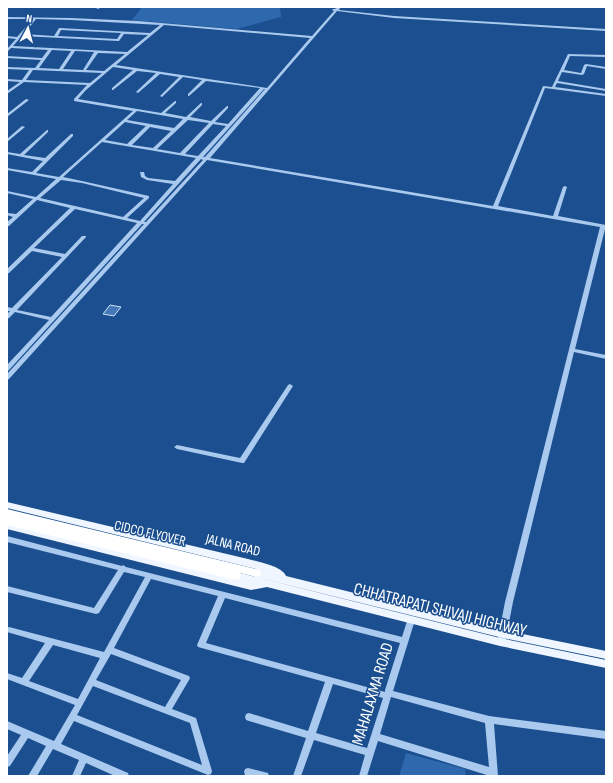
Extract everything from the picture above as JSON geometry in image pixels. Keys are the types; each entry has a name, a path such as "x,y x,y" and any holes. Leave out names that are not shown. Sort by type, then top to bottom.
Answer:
{"highway":[{"name":"CIDCO FLYOVER","path":"7,513 256,573"},
{"name":"CIDCO FLYOVER","path":"7,521 236,576"}],"main road":[{"name":"JALNA ROAD","path":"7,505 248,563 272,570 287,580"},
{"path":"7,526 251,586 267,583"},
{"name":"CIDCO FLYOVER","path":"256,573 287,580"},
{"name":"CIDCO FLYOVER","path":"236,576 267,583"},
{"name":"CHHATRAPATI SHIVAJI HIGHWAY","path":"287,580 502,638 606,664"},
{"name":"CHHATRAPATI SHIVAJI HIGHWAY","path":"267,583 411,620 502,638 606,655"}],"street":[{"path":"7,369 143,222 206,159 336,8 400,18 606,30"},
{"path":"7,18 71,19 163,24 311,37"},
{"path":"7,51 35,19"},
{"path":"163,24 104,72 74,100 230,125"},
{"path":"54,37 60,30 151,34"},
{"path":"7,37 20,36 118,40 122,32"},
{"path":"10,47 128,53"},
{"path":"7,93 23,81 44,59 51,49"},
{"path":"60,70 74,50"},
{"path":"84,71 97,51"},
{"path":"553,88 569,55 606,56"},
{"path":"7,57 44,59"},
{"path":"561,71 582,74 586,65 606,68"},
{"path":"112,66 266,88"},
{"path":"7,68 104,72"},
{"path":"113,89 136,70"},
{"path":"138,92 159,73"},
{"path":"162,96 182,76"},
{"path":"189,95 205,79"},
{"path":"7,80 91,84"},
{"path":"556,82 606,90"},
{"path":"495,207 544,87 606,95"},
{"path":"7,378 199,158 266,88"},
{"path":"600,95 601,91 606,90"},
{"path":"7,116 27,100"},
{"path":"162,114 175,102"},
{"path":"154,150 201,104"},
{"path":"181,155 227,107"},
{"path":"7,225 136,110"},
{"path":"124,121 176,130"},
{"path":"128,146 150,125"},
{"path":"7,141 23,127"},
{"path":"20,156 47,131"},
{"path":"32,174 72,135"},
{"path":"101,141 605,226 509,602 502,638"},
{"path":"7,154 46,160"},
{"path":"7,169 60,178 147,197 124,218"},
{"path":"142,172 143,177 147,179 177,183"},
{"path":"555,218 565,187"},
{"path":"7,192 143,222"},
{"path":"7,272 74,207"},
{"path":"7,214 17,216"},
{"path":"7,316 84,237"},
{"path":"31,249 66,256"},
{"path":"7,309 53,319"},
{"path":"573,350 606,357"},
{"path":"177,447 242,461 290,386"},
{"path":"7,539 404,641"},
{"path":"7,589 96,612 124,568"},
{"path":"32,776 72,717 150,575"},
{"path":"223,594 202,645 330,680 489,720 606,735"},
{"name":"MAHALAXMA ROAD","path":"363,776 411,620"},
{"path":"9,630 51,641 108,653 186,678 167,711"},
{"path":"24,682 51,641"},
{"path":"7,676 80,703"},
{"path":"297,776 330,680"},
{"path":"72,717 208,771 193,721 92,682"},
{"path":"250,717 311,734 370,753"},
{"path":"375,736 494,774 489,720"},
{"path":"7,725 125,776"},
{"path":"7,763 27,733"},
{"path":"76,776 84,758"},
{"path":"248,772 265,776"}],"shaded area":[{"path":"142,7 280,7 281,17 237,29 132,20"},
{"path":"406,753 465,769 466,776 399,776"}],"building":[{"path":"110,305 121,307 114,316 103,314"}]}
